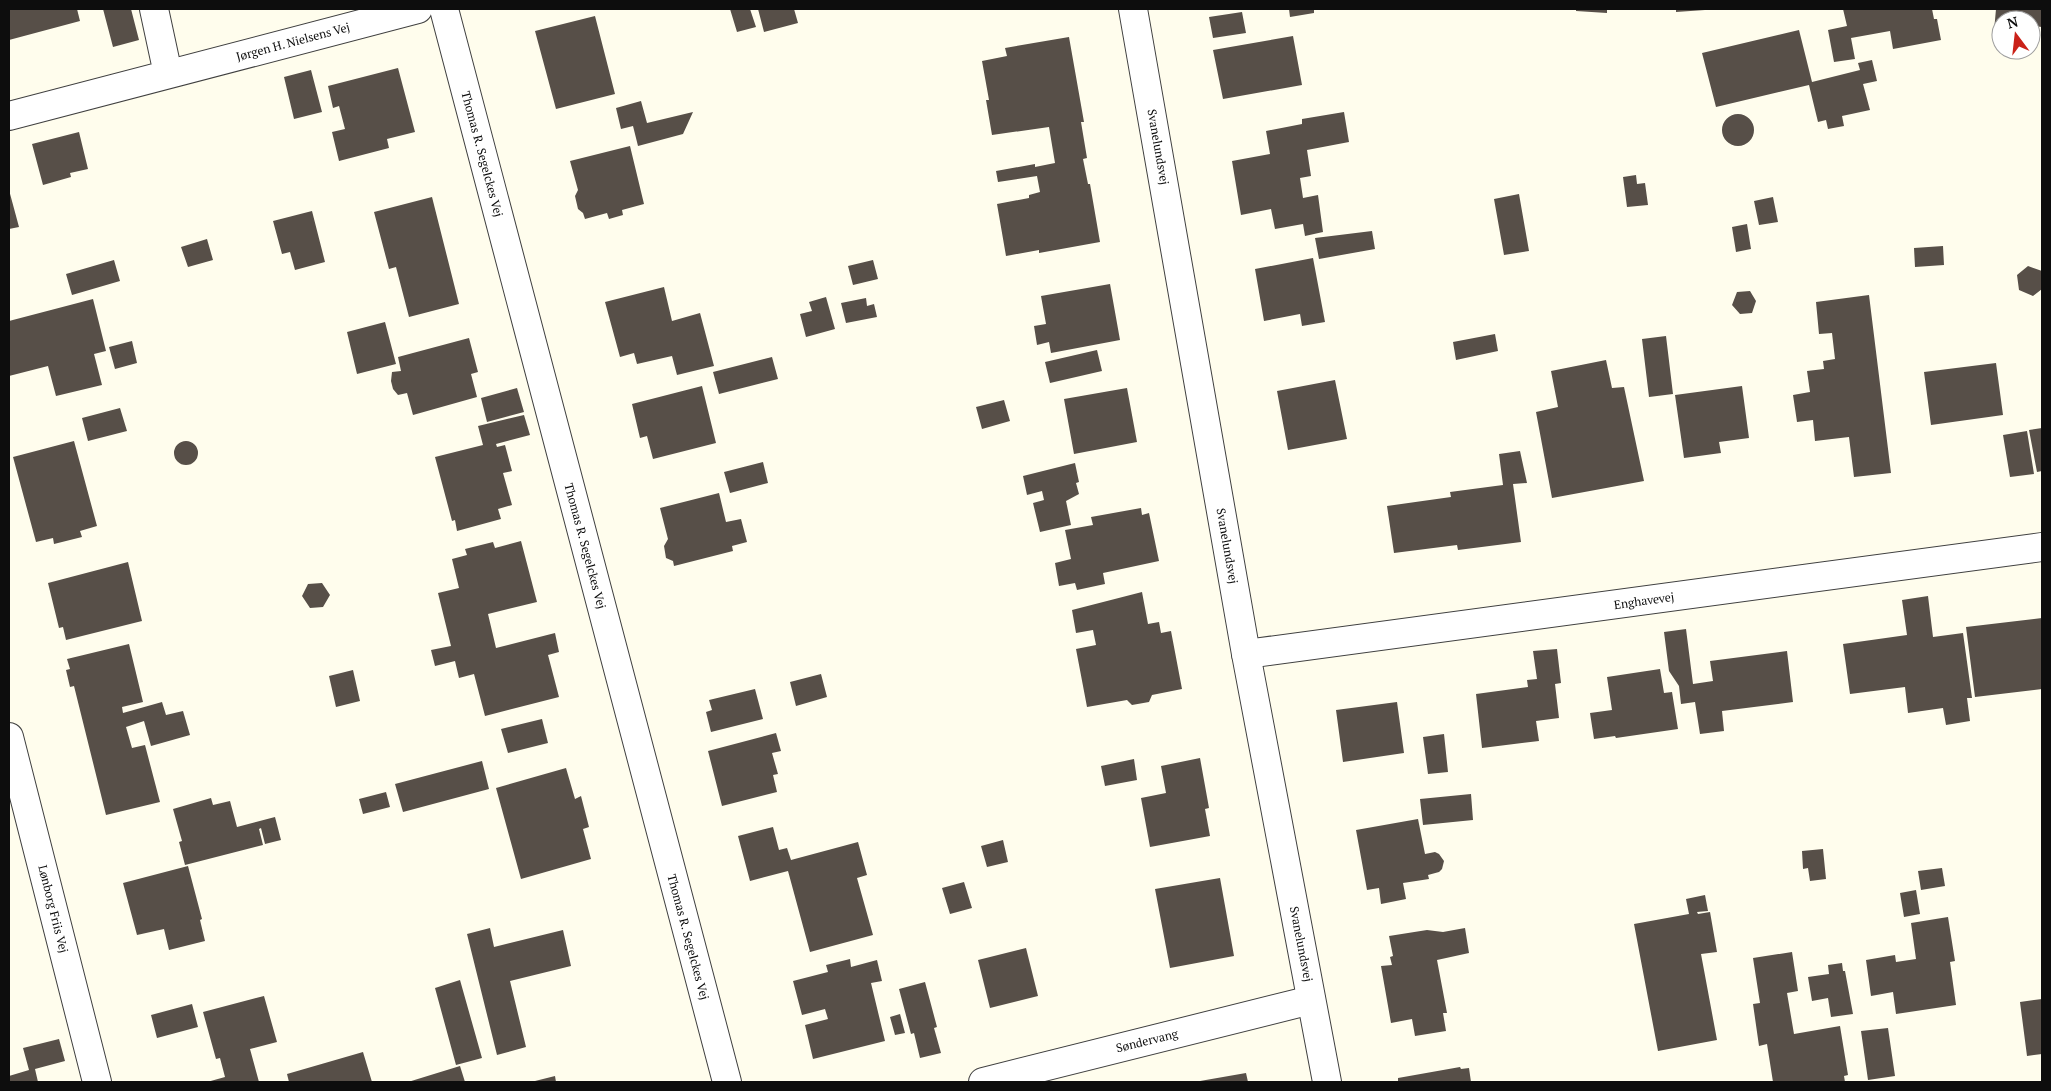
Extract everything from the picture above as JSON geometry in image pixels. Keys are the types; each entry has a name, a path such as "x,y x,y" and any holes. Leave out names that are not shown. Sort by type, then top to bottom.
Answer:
{"street":[{"path":"154,9 168,74"},
{"name":"Jørgen H. Nielsens Vej","path":"9,116 418,9"},
{"name":"Thomas R. Segelckes Vej","path":"444,9 727,1082"},
{"name":"Svanelundsvej","path":"1133,9 1246,654 1327,1082"},
{"name":"Enghavevej","path":"1246,654 2042,547"},
{"name":"Lønborg Friis Vej","path":"9,737 96,1082"},
{"name":"Søndervang","path":"983,1082 1311,1000"}],"building":[{"path":"9,9 77,9 80,21 9,40"},
{"path":"103,9 131,9 139,40 113,47"},
{"path":"730,9 750,9 756,27 737,32"},
{"path":"758,9 794,9 798,23 764,32"},
{"path":"1289,9 1314,9 1314,13 1290,17"},
{"path":"1576,9 1607,9 1607,13 1576,11"},
{"path":"1676,9 1705,9 1705,10 1676,12"},
{"path":"1843,9 1932,9 1934,19 1937,19 1941,40 1893,49 1890,31 1851,38 1855,59 1834,62 1828,30 1847,26"},
{"path":"2042,9 2042,27 2041,10 1996,10"},
{"path":"1242,12 1246,33 1213,38 1209,17"},
{"path":"595,16 615,94 556,109 535,31"},
{"path":"1799,30 1812,82 1860,70 1858,63 1872,60 1877,81 1863,84 1870,110 1842,116 1844,126 1828,129 1826,120 1818,122 1809,85 1716,107 1702,53"},
{"path":"1293,36 1302,85 1223,99 1213,50"},
{"path":"1069,37 1084,122 1081,122 1087,158 1083,159 1088,184 1090,184 1100,242 1039,253 1039,250 1006,256 997,204 1029,198 1029,195 1040,192 1037,176 998,182 996,171 1035,164 1035,167 1055,163 1049,127 992,135 986,100 989,100 982,61 1007,56 1005,48"},
{"path":"398,68 415,132 387,139 389,148 339,161 332,132 345,129 339,106 333,108 328,86"},
{"path":"311,70 322,112 294,119 284,77"},
{"path":"641,101 647,123 693,112 683,134 638,146 633,126 621,129 616,108"},
{"path":"1344,112 1349,142 1307,150 1311,176 1300,178 1303,198 1318,195 1323,232 1305,236 1303,224 1275,229 1271,209 1241,215 1232,161 1270,154 1266,131 1302,124 1302,119"},
{"path":"1738,114 1744,115 1749,119 1753,124 1753,136 1749,141 1744,145 1738,146 1732,145 1727,141 1723,136 1722,130 1723,124 1727,119 1732,115"},
{"path":"79,132 88,169 70,173 71,177 43,185 32,144"},
{"path":"630,146 644,204 622,210 623,215 609,219 607,213 585,219 583,213 578,209 575,196 578,190 570,161"},
{"path":"1636,175 1637,184 1645,183 1648,205 1627,207 1623,177"},
{"path":"9,190 19,227 9,229"},
{"path":"1519,194 1529,251 1504,255 1494,199"},
{"path":"432,197 459,304 409,317 396,267 389,269 374,212"},
{"path":"1773,197 1778,222 1759,225 1754,201"},
{"path":"312,211 325,262 295,270 290,252 282,254 273,221"},
{"path":"1747,224 1751,249 1736,252 1732,227"},
{"path":"1372,231 1375,249 1319,259 1315,238"},
{"path":"207,239 213,260 188,267 181,247"},
{"path":"1943,246 1944,265 1915,267 1914,248"},
{"path":"1313,258 1325,322 1302,326 1300,314 1264,321 1255,269"},
{"path":"114,260 120,281 72,295 66,274"},
{"path":"873,260 878,279 853,285 848,266"},
{"path":"2028,266 2042,271 2042,289 2033,296 2019,290 2017,275"},
{"path":"1110,284 1120,340 1051,353 1049,342 1037,345 1034,326 1046,324 1041,296"},
{"path":"664,287 672,321 700,313 714,366 677,375 672,356 637,364 634,353 620,357 605,302"},
{"path":"1750,291 1756,301 1752,313 1740,314 1732,305 1737,292"},
{"path":"1869,295 1891,473 1854,477 1849,437 1815,441 1813,420 1797,422 1793,395 1810,392 1807,371 1824,369 1823,361 1835,359 1832,333 1819,334 1816,302"},
{"path":"826,297 835,329 806,337 800,314 812,311 809,302"},
{"path":"866,298 867,306 874,304 877,317 846,323 841,303"},
{"path":"93,299 106,351 94,354 102,385 56,396 48,366 9,376 9,321"},
{"path":"385,322 396,364 357,374 347,332"},
{"path":"1495,334 1498,351 1456,360 1453,342"},
{"path":"1666,336 1673,394 1649,397 1642,339"},
{"path":"469,338 478,372 471,374 477,397 413,415 407,393 398,395 393,389 391,381 392,372 401,371 398,357"},
{"path":"132,341 137,363 115,369 109,347"},
{"path":"1097,350 1102,371 1050,383 1045,362"},
{"path":"772,357 778,379 719,394 713,372"},
{"path":"1606,360 1612,388 1624,387 1644,481 1552,498 1536,412 1558,407 1551,371"},
{"path":"1996,363 2003,415 1931,425 1924,372"},
{"path":"1335,380 1347,439 1288,450 1277,391"},
{"path":"702,386 716,443 653,459 647,436 640,438 632,404"},
{"path":"1742,386 1749,438 1719,442 1721,453 1684,458 1675,395"},
{"path":"517,388 524,412 487,422 481,398"},
{"path":"1127,388 1137,442 1074,454 1064,399"},
{"path":"1004,400 1010,421 982,429 976,407"},
{"path":"120,408 127,431 88,441 82,418"},
{"path":"524,415 530,435 496,444 497,447 505,445 512,471 503,473 512,505 498,509 501,519 457,531 455,520 452,521 435,457 483,445 478,426"},
{"path":"2042,428 2042,471 2037,472 2029,430"},
{"path":"2027,431 2034,474 2010,477 2003,435"},
{"path":"74,441 97,526 80,531 82,537 54,544 53,538 36,542 13,457"},
{"path":"186,441 194,445 198,453 194,461 186,465 178,461 174,453 178,445"},
{"path":"1520,451 1527,483 1513,484 1521,542 1458,550 1457,545 1394,553 1387,506 1451,497 1450,492 1503,485 1499,454"},
{"path":"763,462 768,483 730,493 724,472"},
{"path":"1075,463 1079,482 1076,483 1079,494 1066,501 1071,525 1040,532 1033,503 1044,500 1042,491 1027,495 1023,476"},
{"path":"719,493 726,522 741,519 747,542 732,546 733,551 674,566 673,561 666,558 664,546 668,539 660,508"},
{"path":"1141,508 1142,515 1149,513 1159,561 1103,573 1105,584 1077,590 1075,583 1059,586 1055,563 1071,559 1065,530 1093,525 1091,517"},
{"path":"521,541 537,602 488,614 496,648 555,633 559,652 548,655 559,697 485,716 474,674 459,678 455,661 435,666 431,650 451,646 438,593 459,588 452,559 467,555 465,549 493,542 495,548"},
{"path":"128,562 142,621 66,640 63,627 59,628 48,583"},
{"path":"322,583 330,595 323,607 310,608 302,596 308,584"},
{"path":"1142,592 1148,624 1159,622 1161,633 1171,631 1182,689 1152,695 1149,702 1132,705 1127,700 1087,707 1076,649 1096,645 1093,630 1076,633 1072,610"},
{"path":"1928,596 1933,637 1963,633 1972,698 1967,698 1970,721 1946,725 1943,708 1908,713 1905,687 1850,694 1843,644 1907,635 1902,600"},
{"path":"2042,618 2042,689 1975,697 1966,627"},
{"path":"1686,629 1693,684 1713,681 1710,661 1787,651 1793,702 1722,711 1724,731 1700,734 1695,702 1681,704 1679,686 1669,671 1664,632"},
{"path":"129,644 143,702 122,707 123,713 162,702 166,715 183,711 190,735 151,746 144,721 126,727 132,748 145,745 160,802 106,815 74,686 70,687 66,670 70,669 67,659"},
{"path":"1557,649 1561,683 1555,684 1559,718 1536,721 1539,741 1482,748 1476,694 1528,687 1527,680 1537,679 1533,651"},
{"path":"1660,669 1664,693 1672,692 1678,729 1616,738 1615,736 1594,739 1590,713 1612,710 1607,677"},
{"path":"353,670 360,701 336,707 329,676"},
{"path":"821,674 827,697 796,706 790,682"},
{"path":"755,689 763,719 711,732 706,712 712,710 709,700"},
{"path":"1397,702 1404,753 1343,762 1336,710"},
{"path":"542,719 548,743 508,753 501,729"},
{"path":"776,733 781,751 772,753 778,774 773,775 777,792 722,806 708,751"},
{"path":"1444,734 1448,772 1428,774 1423,737"},
{"path":"1200,758 1209,808 1205,809 1210,836 1150,847 1141,798 1166,793 1161,766"},
{"path":"1134,759 1137,780 1105,786 1101,766"},
{"path":"482,761 489,789 403,812 395,784"},
{"path":"566,768 575,799 581,796 589,827 583,829 591,859 521,879 496,788"},
{"path":"386,792 390,807 363,814 359,799"},
{"path":"1471,794 1473,820 1423,825 1420,799"},
{"path":"211,798 213,805 230,801 237,827 275,817 281,840 265,844 261,828 259,829 263,845 185,865 179,842 182,841 173,809"},
{"path":"1418,819 1425,854 1435,852 1439,854 1444,861 1442,869 1439,872 1428,875 1429,879 1403,883 1406,899 1381,904 1379,888 1367,890 1356,830"},
{"path":"773,827 779,850 787,848 791,860 858,842 867,875 857,878 873,935 810,952 788,871 750,881 738,836"},
{"path":"1003,840 1008,862 987,867 981,846"},
{"path":"1823,849 1826,879 1810,881 1808,868 1803,869 1802,851"},
{"path":"188,866 202,919 200,920 205,941 169,950 164,929 137,935 123,883"},
{"path":"1942,868 1945,886 1921,890 1918,871"},
{"path":"1220,878 1234,956 1170,968 1155,889"},
{"path":"964,882 972,908 950,914 942,888"},
{"path":"1916,890 1920,914 1904,917 1900,893"},
{"path":"1705,895 1708,911 1697,912 1698,914 1710,912 1717,952 1701,954 1717,1040 1658,1051 1634,924 1689,914 1686,899"},
{"path":"1948,917 1955,961 1950,962 1956,1005 1896,1014 1893,992 1871,996 1866,960 1895,955 1896,962 1916,959 1911,923"},
{"path":"490,928 494,947 563,930 571,966 510,981 526,1047 497,1055 467,934"},
{"path":"1465,928 1469,953 1437,960 1447,1013 1443,1013 1446,1031 1415,1036 1412,1019 1391,1023 1381,966 1392,965 1390,957 1393,956 1389,936 1427,930 1443,932"},
{"path":"1026,948 1038,996 990,1008 978,960"},
{"path":"1792,952 1798,991 1787,993 1794,1034 1840,1026 1848,1075 1844,1076 1845,1082 1773,1082 1767,1044 1759,1046 1753,1004 1760,1003 1753,958"},
{"path":"850,959 851,967 877,960 882,981 871,983 885,1041 813,1059 805,1025 828,1019 825,1009 802,1015 793,981 828,972 826,965"},
{"path":"1842,963 1853,1014 1831,1017 1828,998 1812,1001 1808,977 1829,974 1828,965"},
{"path":"460,980 482,1058 456,1065 435,988"},
{"path":"925,982 937,1027 934,1028 941,1053 920,1058 914,1033 911,1034 899,989"},
{"path":"264,996 277,1042 250,1049 259,1082 207,1082 225,1077 220,1058 216,1059 203,1012"},
{"path":"2042,999 2042,1054 2027,1056 2020,1002"},
{"path":"192,1004 198,1027 157,1038 151,1015"},
{"path":"900,1014 905,1033 895,1035 890,1017"},
{"path":"1888,1028 1895,1076 1868,1080 1861,1031"},
{"path":"59,1039 65,1061 35,1069 38,1082 9,1082 9,1076 29,1070 23,1048"},
{"path":"363,1052 372,1082 289,1082 287,1074"},
{"path":"460,1066 465,1082 408,1082"},
{"path":"1460,1067 1461,1069 1469,1068 1471,1082 1398,1082 1398,1078"},
{"path":"1246,1073 1248,1082 1200,1082 1200,1081"},
{"path":"555,1076 556,1082 531,1082"}]}
